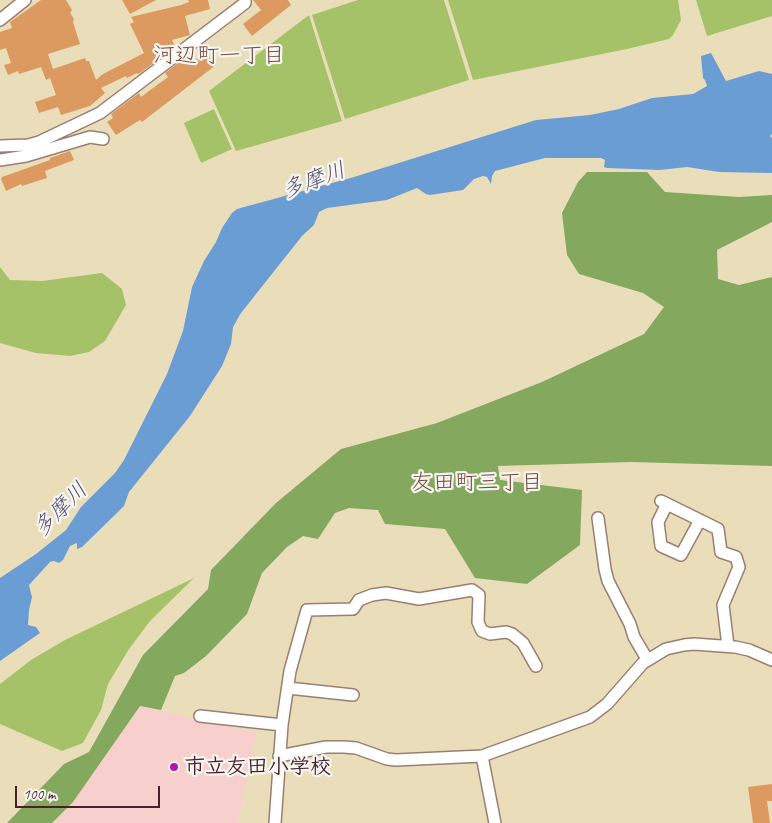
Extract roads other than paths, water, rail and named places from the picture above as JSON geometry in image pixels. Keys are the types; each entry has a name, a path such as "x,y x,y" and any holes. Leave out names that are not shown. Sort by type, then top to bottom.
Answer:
{"street":[{"path":"0,20 25,0"},
{"path":"0,146 28,145 39,142 100,113 246,3 245,0"},
{"path":"0,160 26,156 90,137 103,139"},
{"path":"700,520 682,555 661,546 658,522 664,503 700,520 718,529 721,552 736,558 738,567 723,605 728,646"},
{"path":"598,518 608,581 630,624 634,637 648,659"},
{"path":"275,823 282,725 290,670 307,610 353,609 359,600 386,592 419,599 472,590 479,596 478,622 482,631 490,634 506,632 512,634 523,643 536,666"},
{"path":"279,756 326,747 344,747 356,748 387,759 396,760 482,756 590,717 607,704 648,659 666,649 684,645 728,646 749,650 772,660"},
{"path":"288,688 353,695"},
{"path":"200,716 282,725"},
{"path":"482,756 495,823"}],"water":[{"path":"711,53 726,81 759,71 772,74 772,134 770,136 772,138 772,173 719,172 687,167 660,170 607,168 604,167 605,160 601,158 545,158 495,171 491,184 487,177 483,176 474,179 463,190 430,195 417,188 387,200 327,208 319,212 314,225 302,236 241,313 233,327 231,344 222,366 190,416 129,492 124,506 82,547 77,549 77,543 70,546 63,560 59,563 50,562 29,585 32,597 28,625 36,627 40,633 0,661 0,578 36,554 66,530 81,507 115,473 124,460 167,374 183,331 192,287 204,261 232,213 237,209 354,177 536,120 590,115 619,109 652,98 693,94 707,86 703,78 701,56"}],"place":[{"name":"市立友田小学校","path":"174,767"}],"district":[{"name":"河辺町一丁目","path":"219,56"},
{"name":"友田町三丁目","path":"477,483"}],"water label":[{"name":"多摩川","path":"314,181"},
{"name":"多摩川","path":"61,510"}]}
